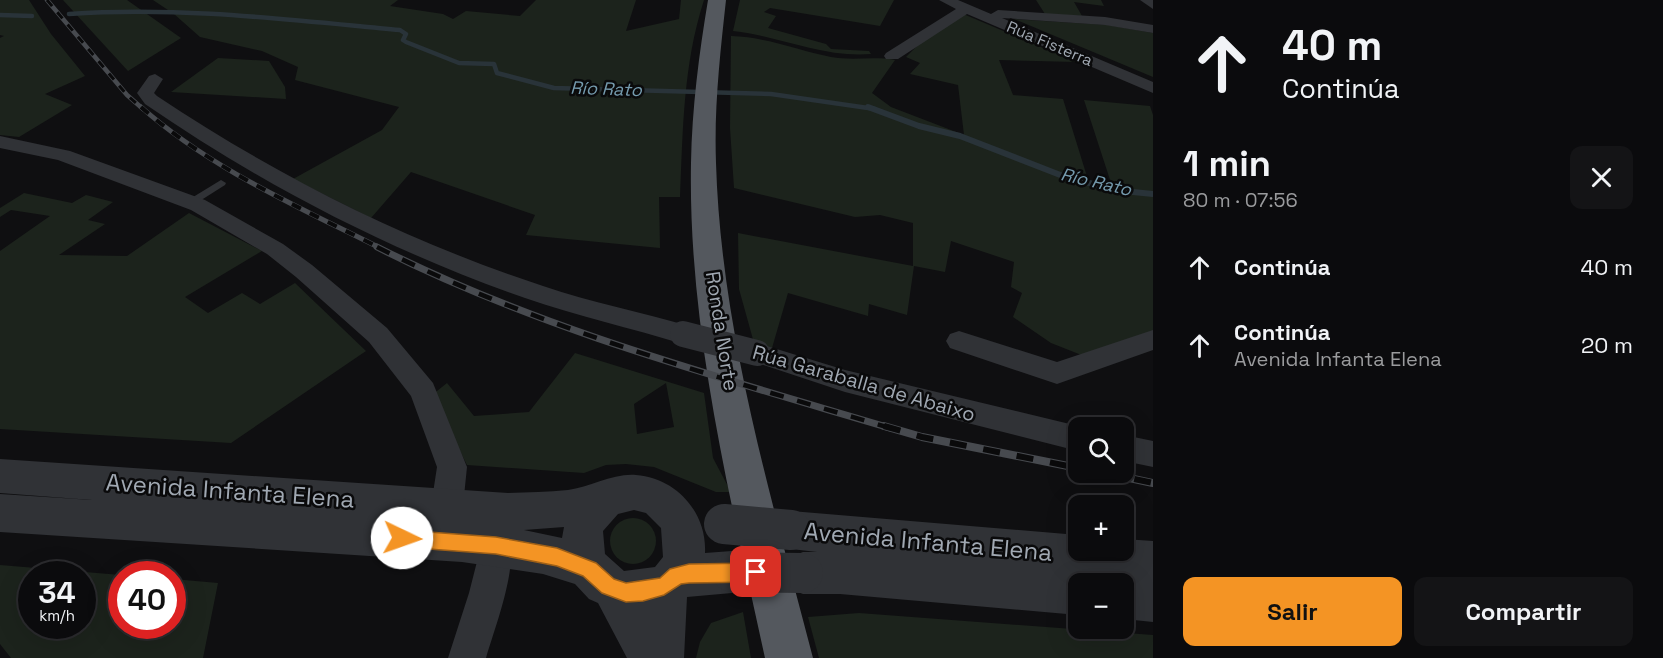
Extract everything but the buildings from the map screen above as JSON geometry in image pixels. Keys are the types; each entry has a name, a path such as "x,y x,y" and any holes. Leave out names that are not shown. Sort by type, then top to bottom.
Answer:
{"highway":[{"name":"Ronda Norte","path":"717,0 709,53 703,125 715,305 724,365 789,658"}],"street":[{"name":"Rúa Fisterra","path":"946,0 1153,88"},
{"path":"1148,0 1153,5"},
{"path":"892,56 967,8"},
{"path":"985,15 1094,20 1153,29"},
{"name":"Rúa Garaballa de Abaixo","path":"155,80 145,93 151,100 204,138 337,210 397,238 518,287 757,353 845,381 1068,437"},
{"path":"0,142 63,155 191,202 275,249 378,335 423,391 452,466 447,506"},
{"path":"959,341 1057,373 1153,340"},
{"path":"1134,450 1153,454"},
{"name":"Avenida Infanta Elena","path":"0,476 532,512 570,508 602,500"},
{"path":"650,658 637,628 580,543 583,526 589,513 602,500 617,493 634,492 651,496 669,507 684,534 685,549 670,581 661,658"},
{"name":"Avenida Infanta Elena","path":"669,507 724,524 1153,562"},
{"name":"Avenida Infanta Elena","path":"0,513 496,545 557,557 602,579"},
{"path":"466,658 487,593 496,545"},
{"name":"Avenida Infanta Elena","path":"670,581 732,572 840,573 1068,592"},
{"path":"602,579 626,592 643,592 670,581"},
{"path":"1134,598 1153,600"}],"lane":[{"path":"191,202 221,183"}],"shaded area":[{"path":"0,0 29,0 51,34 85,76 45,94 72,105 19,137 0,135 0,38 4,36 0,35"},
{"path":"63,0 127,0 181,38 128,71"},
{"path":"153,0 398,0 390,6 443,14 453,19 466,11 520,16 536,0 636,0 626,31 679,19 681,0 704,0 688,73 683,122 680,197 659,197 660,248 526,235 535,215 411,172 371,218 293,179 382,130 399,107 295,80 298,67 262,51 200,37 174,14"},
{"path":"740,0 894,0 880,26 770,8 764,12 776,16 768,28 826,44 831,49 869,51 871,54 853,54 819,50 733,31"},
{"path":"1036,0 1101,0 1104,6 1074,2 1082,16 1045,14"},
{"path":"961,13 1076,62 999,60 1013,95 1063,99 1089,183 1113,189 1084,100 1150,106 1153,115 1153,333 1084,356 1051,343 1013,317 1022,293 1011,287 1014,262 951,241 945,272 914,266 907,315 869,304 868,316 788,293 772,348 754,343 739,289 738,233 913,266 913,223 880,215 855,217 734,188 730,128 731,36 769,41 831,57 895,60 872,93 891,107 964,135 958,85 910,74 920,63 906,57 922,41"},
{"path":"1014,19 1108,25 1153,33 1153,77"},
{"path":"218,58 269,61 285,87 286,99 171,92"},
{"path":"24,193 72,203 86,195 113,202 88,220 105,224 59,255 127,256 189,213 262,251 185,297 208,313 242,293 260,304 295,283 366,351 231,443 0,429 0,251 50,216 11,210 0,217 0,208"},
{"path":"575,353 704,393 713,458 731,492 716,492 654,467 626,464 606,465 584,473 467,465 432,395 447,383 474,416 529,412","holes":["666,383 674,427 637,434 634,404"]},
{"path":"633,518 649,525 656,541 649,557 633,564 617,557 610,541 617,525"},
{"path":"0,565 18,566 18,639 96,639 96,573 108,574 108,639 186,639 186,580 218,583 203,658 11,658 0,644"},
{"path":"743,612 751,658 696,658 700,642 711,623"},
{"path":"859,613 1068,629 1068,639 1134,639 1134,634 1153,635 1153,658 819,658 808,617"}],"waterway":[{"name":"Río Rato","path":"69,14 193,13 276,18 400,30 406,34 403,40 406,42 459,63 494,64 497,73 554,88 771,94 872,109"},
{"name":"Río Rato","path":"0,15 32,16"},
{"name":"Río Rato","path":"868,107 872,109"},
{"name":"Río Rato","path":"872,109 919,126 960,136 1068,178 1123,191 1153,194"}],"railway":[{"path":"47,0 127,95 143,109"},
{"path":"141,107 168,129 225,168 380,248"},
{"path":"377,247 501,303 564,327 693,370 890,428"},
{"path":"884,426 922,437 1068,466"},
{"path":"1134,479 1153,483"}],"route":[{"path":"402,538 496,545 557,557 589,569 609,586 626,592 643,592 664,586 676,576 756,572"}]}
